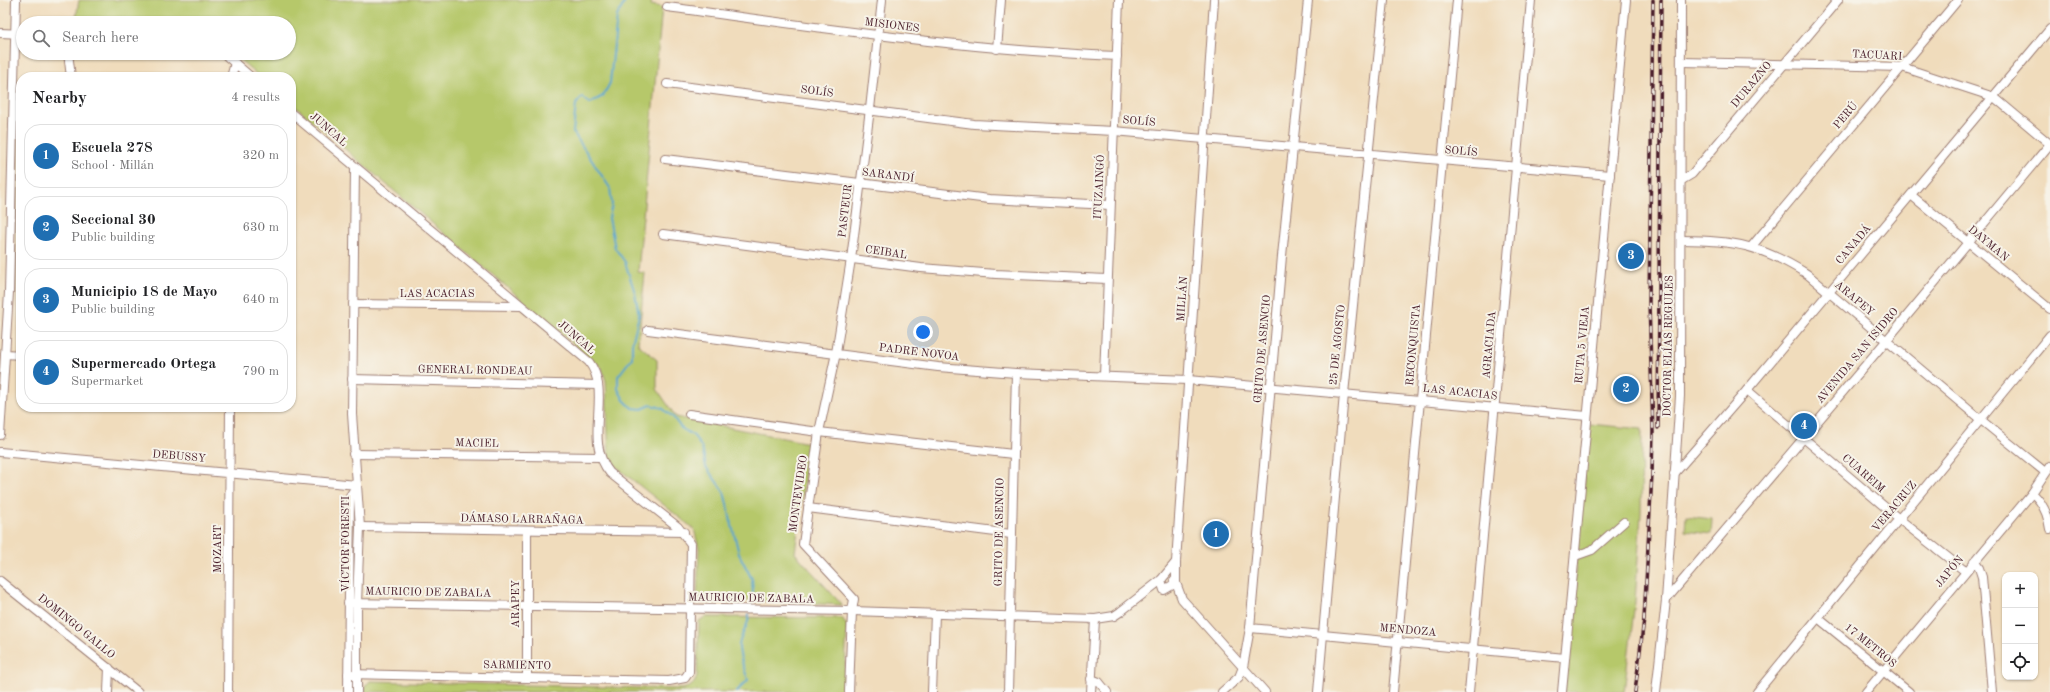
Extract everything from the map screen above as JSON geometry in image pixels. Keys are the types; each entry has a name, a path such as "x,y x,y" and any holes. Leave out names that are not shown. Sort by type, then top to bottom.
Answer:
{"street":[{"path":"0,436 9,292 16,0"},
{"name":"PASTEUR","path":"836,353 851,259 882,0"},
{"path":"996,49 1001,0"},
{"name":"ITUZAINGÓ","path":"1104,376 1119,0"},
{"name":"MILLÁN","path":"1182,599 1176,583 1176,562 1180,527 1188,380 1214,0"},
{"name":"GRITO DE ASENCIO","path":"1222,692 1239,677 1243,667 1250,628 1293,148 1308,0"},
{"name":"25 DE AGOSTO","path":"1318,692 1344,394 1384,0"},
{"name":"RECONQUISTA","path":"1393,692 1457,0"},
{"name":"AGRACIADA","path":"1469,692 1496,408 1531,0"},
{"name":"RUTA 5 VIEJA","path":"1562,692 1626,0"},
{"name":"DOCTOR ELÍAS REGULES","path":"1656,692 1666,600 1680,396 1682,240 1681,0"},
{"name":"DURAZNO","path":"1682,180 1692,174 1838,0"},
{"name":"PERÚ","path":"1752,246 1958,0"},
{"name":"MISIONES","path":"667,7 878,36 996,49 1117,56"},
{"name":"CANADÁ","path":"1674,474 1747,390 2050,29"},
{"path":"0,33 14,34"},
{"path":"69,60 70,72"},
{"path":"231,60 245,72"},
{"name":"TACUARI","path":"1682,62 1902,66 1994,97 2050,144"},
{"path":"232,72 234,63"},
{"name":"SOLÍS","path":"667,84 974,124 1114,131 1368,155 1610,175"},
{"name":"JUNCAL","path":"296,117 589,362 596,373 598,385 598,448 600,457 610,473 684,532"},
{"name":"AVENIDA SAN ISIDRO","path":"1666,600 1886,341 2050,144"},
{"name":"SARANDÍ","path":"665,159 989,199 1110,205"},
{"path":"355,168 352,379 353,454 357,485"},
{"name":"DAYMAN","path":"1911,194 2050,309"},
{"name":"CEIBAL","path":"663,234 851,259 967,272 1107,279"},
{"name":"ARAPEY","path":"1682,240 1730,241 1752,246 1789,263 1807,274 1981,420 2048,469"},
{"name":"LAS ACACIAS","path":"353,304 521,306"},
{"name":"PADRE NOVOA","path":"648,330 938,367 1016,373 1188,380"},
{"name":"VERACRUZ","path":"1757,692 2050,335"},
{"name":"MONTEVIDEO","path":"836,353 819,432 803,544 854,599 852,611 849,692"},
{"path":"5,354 16,355"},
{"name":"GRITO DE ASENCIO","path":"1008,692 1016,373"},
{"name":"GENERAL RONDEAU","path":"352,379 598,385"},
{"name":"LAS ACACIAS","path":"1188,380 1587,416"},
{"name":"CUAREIM","path":"1747,390 1899,519 1965,572"},
{"name":"MOZART","path":"228,692 230,412"},
{"path":"689,414 819,432 1013,454"},
{"name":"DEBUSSY","path":"0,452 357,485"},
{"name":"MACIEL","path":"353,454 600,457"},
{"name":"JAPÓN","path":"1866,692 2032,493 2048,469"},
{"name":"VÍCTOR FORESTI","path":"357,485 360,527 357,603 357,692"},
{"name":"VÍCTOR FORESTI","path":"348,692 350,496 357,485"},
{"path":"2032,493 2039,499 2045,510 2050,530"},
{"path":"808,508 1011,534"},
{"path":"1575,556 1592,550 1624,522"},
{"name":"DÁMASO LARRAÑAGA","path":"360,527 527,531 684,532"},
{"name":"ARAPEY","path":"526,677 527,531"},
{"path":"684,532 691,544 691,609"},
{"name":"MAURICIO DE ZABALA","path":"348,603 852,611 1095,620 1114,616 1163,578 1176,562"},
{"path":"1974,562 1979,568 1982,577 1992,692"},
{"path":"1146,591 1164,590 1172,587 1176,583 1172,579 1163,578 1164,590"},
{"name":"DOMINGO GALLO","path":"0,581 138,692"},
{"path":"1164,590 1182,599 1265,692"},
{"name":"SARMIENTO","path":"348,674 669,681 685,678 689,672 691,609"},
{"path":"932,692 935,614"},
{"name":"17 METROS","path":"1818,618 1909,692"},
{"path":"1091,692 1095,620"},
{"name":"MENDOZA","path":"1250,628 1565,658"},
{"path":"108,692 109,668"},
{"path":"1091,679 1099,682 1107,692"}],"green space":[{"path":"79,0 652,0 651,5 662,7 638,272 645,273 638,344 657,360 657,389 676,417 809,443 795,553 842,605 697,598 699,548 694,529 609,461 606,381 602,368 296,107 296,72 254,72 240,60 296,60 296,16 76,16"},
{"path":"1589,424 1642,429 1641,514 1635,602 1624,692 1564,692"},
{"path":"1686,516 1712,519 1711,534 1685,531"},
{"path":"705,617 842,618 847,625 844,692 365,692 365,686 370,681 681,689 692,685 697,675 699,621"}],"waterway":[{"path":"626,0 617,16 610,83 603,96 590,103 582,97 576,104 573,132 610,188 612,204 609,218 615,248 625,262 635,293 639,315 632,344 632,358 618,376 618,389 624,400 632,408 642,409 651,405 662,408 673,417 681,428 694,436 702,448 706,467 724,492 739,554 752,579 753,596 751,606"},
{"path":"736,692 748,680 739,651 739,643 749,619 749,614"}],"railway":[{"path":"1635,692 1644,619 1652,474 1653,432 1649,303 1653,0"},
{"path":"1658,428 1661,0"}],"place":[{"name":"Municipio 18 de Mayo","path":"1631,256"},
{"name":"Seccional 30","path":"1626,389"},
{"name":"Supermercado Ortega","path":"1804,426"},
{"name":"Escuela 278","path":"1216,534"}]}
